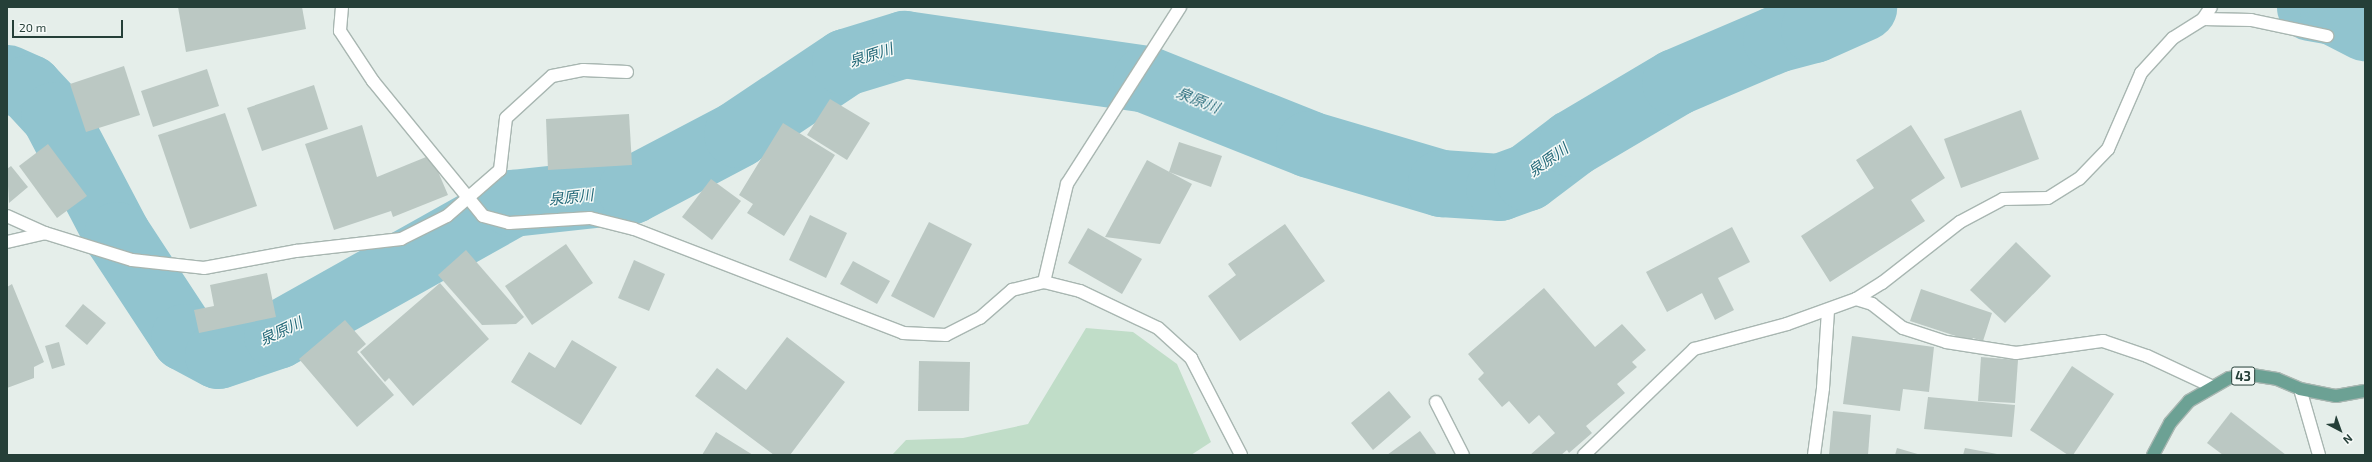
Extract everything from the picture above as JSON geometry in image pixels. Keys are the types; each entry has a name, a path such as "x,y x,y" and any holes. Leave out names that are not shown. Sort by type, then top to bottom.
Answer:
{"main road":[{"name":"43","path":"2153,455 2170,423 2189,401 2211,386 2229,378 2252,375 2277,379 2300,389 2336,396 2365,391"}],"street":[{"path":"342,7 340,31 373,81 483,216 509,224 590,218 634,229 903,333 946,335 980,318 1012,290 1044,282 1080,291 1158,328 1191,358 1241,455"},
{"path":"1044,282 1067,184 1180,7"},
{"path":"1584,455 1694,349 1828,310 1856,299 1882,283 1960,222 2003,199 2048,198 2080,178 2108,149 2141,73 2173,38 2203,19 2211,7"},
{"path":"2203,19 2251,20 2327,36"},
{"path":"7,216 45,233 132,260 204,268 296,251 401,239 447,216 500,170 506,118 552,76 583,70 627,72"},
{"path":"7,242 45,233"},
{"path":"1856,299 1872,304 1903,328 1946,342 2016,353 2103,341 2147,356 2211,386"},
{"path":"1814,455 1824,388 1828,310"},
{"path":"2300,389 2319,455"},
{"path":"1436,402 1464,455"}],"green space":[{"path":"1086,328 1133,332 1177,364 1211,442 1191,455 892,455 906,440 963,438 1028,424"}],"building":[{"path":"178,7 302,7 306,29 186,52"},
{"path":"124,66 140,115 86,132 70,84"},
{"path":"207,69 219,106 153,127 141,91"},
{"path":"314,85 328,129 262,151 247,108"},
{"path":"830,99 870,123 847,160 807,135"},
{"path":"2021,110 2039,159 1961,188 1944,139"},
{"path":"225,113 257,206 190,229 158,135"},
{"path":"629,114 632,165 548,170 546,119"},
{"path":"783,123 835,155 784,236 747,213 753,204 739,195"},
{"path":"362,125 377,177 431,155 448,195 393,217 391,211 334,230 305,144"},
{"path":"1911,125 1945,178 1911,200 1925,221 1830,282 1801,236 1874,188 1856,160"},
{"path":"1179,142 1222,156 1211,187 1169,172"},
{"path":"48,144 87,196 57,218 19,166"},
{"path":"1147,160 1192,184 1160,244 1105,237"},
{"path":"11,166 28,187 9,203 7,169"},
{"path":"711,179 741,201 712,240 682,217"},
{"path":"810,215 847,233 826,278 789,260"},
{"path":"929,222 972,244 934,318 891,296"},
{"path":"1285,224 1325,281 1240,341 1208,296 1236,275 1228,264"},
{"path":"1732,227 1750,262 1718,278 1734,310 1715,320 1702,293 1667,312 1646,272"},
{"path":"1088,228 1142,259 1122,294 1068,263"},
{"path":"2016,242 2051,276 2005,323 1970,290"},
{"path":"566,244 593,283 532,325 505,286"},
{"path":"466,250 524,317 516,324 482,325 438,275"},
{"path":"634,260 665,274 649,311 618,298"},
{"path":"853,261 890,281 877,304 840,284"},
{"path":"267,273 276,317 199,333 194,310 214,306 210,285"},
{"path":"440,283 489,339 413,406 389,378 385,382 360,352"},
{"path":"12,284 44,362 34,367 34,378 7,388 7,287"},
{"path":"1544,288 1595,347 1622,324 1646,350 1632,362 1637,367 1617,384 1625,393 1586,426 1592,433 1569,453 1567,450 1561,455 1530,455 1555,433 1539,415 1529,424 1509,401 1502,407 1478,379 1484,373 1468,354"},
{"path":"1921,289 1992,313 1983,341 1973,338 1971,341 1910,321"},
{"path":"83,304 106,323 87,345 65,326"},
{"path":"345,320 366,344 357,352 394,395 357,427 299,359"},
{"path":"1852,336 1934,347 1929,392 1903,389 1900,411 1843,404"},
{"path":"787,337 845,382 790,455 774,455 695,396 717,368 746,390"},
{"path":"572,340 617,367 581,425 511,382 529,352 555,368"},
{"path":"59,342 65,365 52,369 45,346"},
{"path":"1981,357 2018,360 2015,403 1978,401"},
{"path":"919,361 970,362 969,411 918,411"},
{"path":"2072,366 2114,394 2073,455 2068,455 2030,430"},
{"path":"1389,391 1411,417 1373,450 1351,423"},
{"path":"1928,397 2015,405 2012,437 1924,429"},
{"path":"1833,411 1871,415 1868,455 1829,455"},
{"path":"2231,412 2286,455 2223,455 2207,443"},
{"path":"1420,431 1437,455 1387,455"},
{"path":"716,432 753,455 702,455"},
{"path":"1897,448 1921,455 1895,455"},
{"path":"1965,448 1997,454 1963,455"}],"waterway":[{"name":"泉原川","path":"7,78 29,88 54,115 117,235 184,337 218,355 277,335 512,203 631,190 737,134 845,62 904,44 1146,79 1309,144 1441,183 1499,187 1527,177 1572,143 1675,82 1776,39 1814,29 1863,7"},
{"name":"泉原川","path":"2310,7 2333,11 2365,27"}]}
